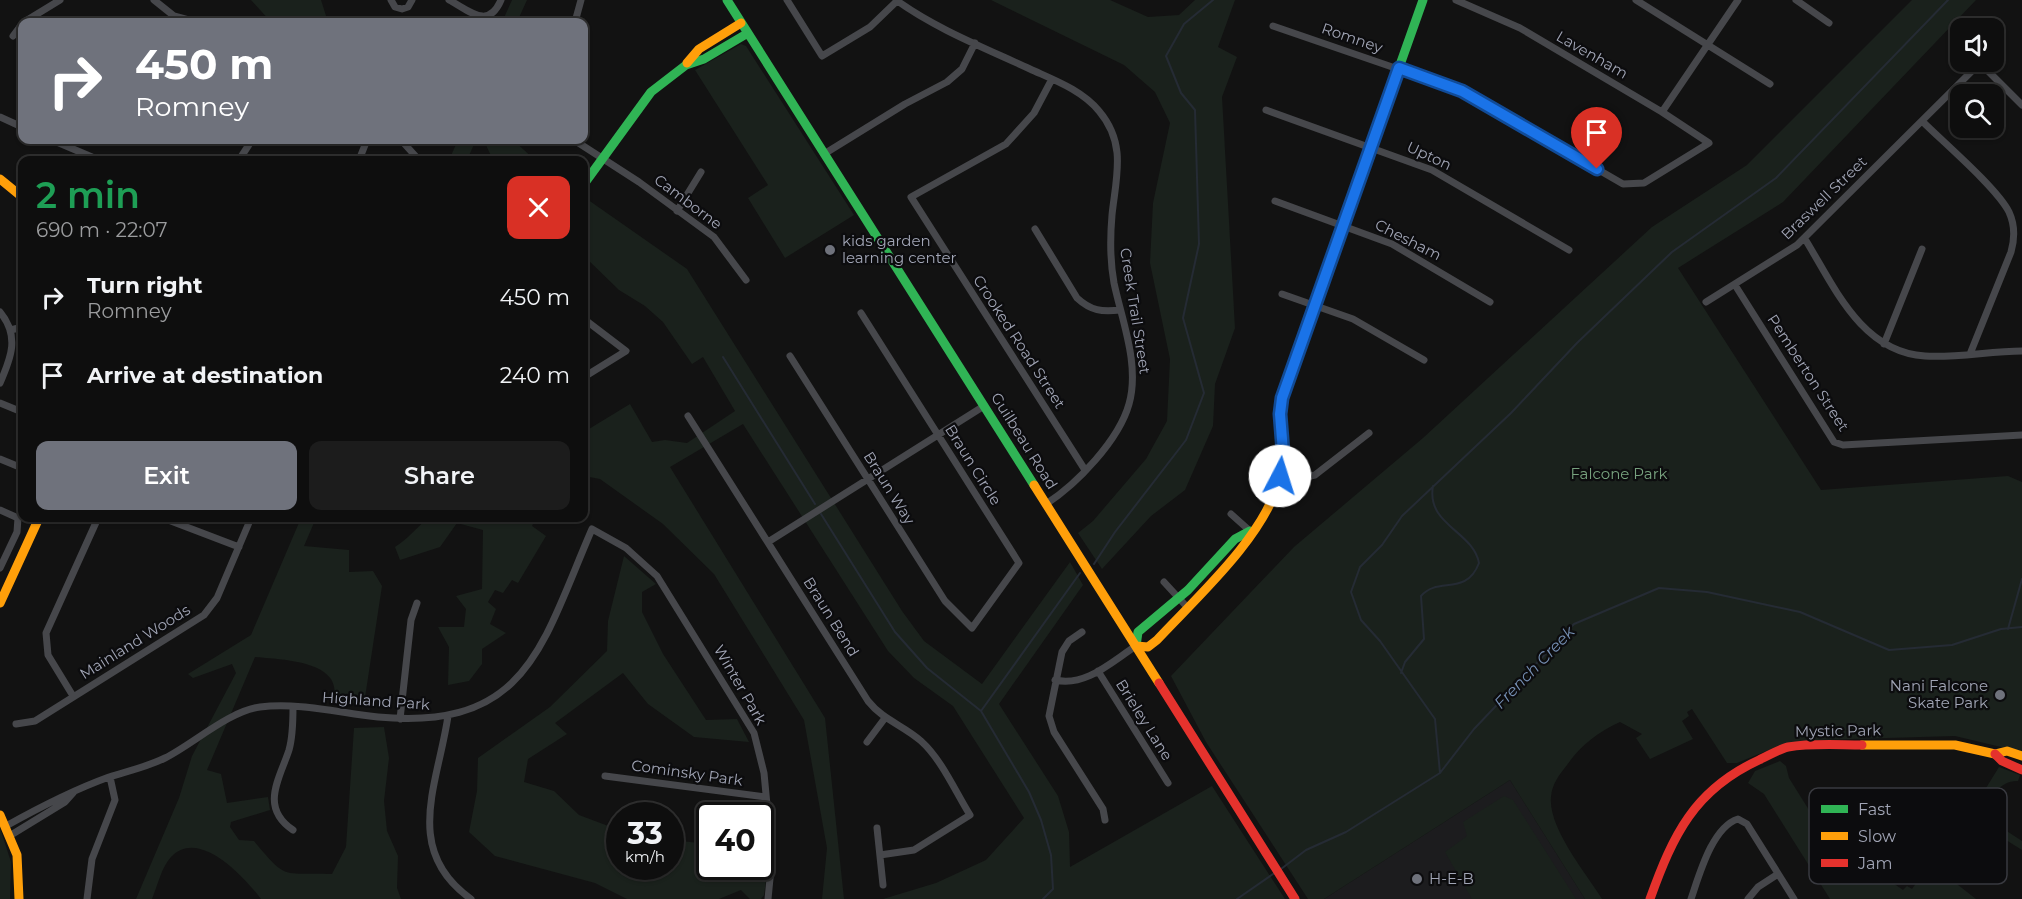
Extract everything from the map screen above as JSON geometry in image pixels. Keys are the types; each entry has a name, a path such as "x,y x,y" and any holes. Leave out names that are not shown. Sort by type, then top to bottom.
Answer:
{"street":[{"path":"31,18 60,0"},
{"path":"154,0 174,16 181,18"},
{"path":"391,0 395,7 402,9 408,7 412,0"},
{"path":"449,0 483,17 490,16 496,11 501,0"},
{"path":"576,18 581,0"},
{"name":"Guilbeau Road","path":"727,0 1295,898"},
{"path":"787,0 822,56 870,27 897,0"},
{"name":"Creek Trail Street","path":"897,0 928,20 1079,93 1094,105 1105,119 1116,144 1119,163 1111,221 1111,257 1132,366 1131,395 1117,430 1069,487 1046,504"},
{"path":"1055,680 1072,682 1098,672 1136,646 1148,647 1243,547 1250,531 1269,504 1280,476 1283,452 1280,406 1422,0"},
{"name":"Lavenham","path":"1456,0 1520,28 1662,112 1708,143"},
{"path":"1636,0 1708,43 1770,84"},
{"path":"1662,112 1738,0"},
{"path":"1796,0 1829,23"},
{"path":"588,178 642,100 686,65 699,49 741,23"},
{"name":"Romney","path":"1273,26 1462,91 1623,184 1644,183 1708,143"},
{"path":"13,36 18,30"},
{"path":"686,65 704,59 748,33"},
{"path":"824,154 905,104 947,82 962,69 975,43"},
{"path":"1970,354 2011,252 2014,242 2012,220 2002,202 1922,122 1971,72"},
{"path":"1989,72 2022,105"},
{"name":"Crooked Road Street","path":"1052,79 1034,113 1006,144 911,197 1085,470"},
{"name":"Upton","path":"1266,110 1432,170 1569,250"},
{"path":"0,117 18,125"},
{"name":"Braswell Street","path":"1706,302 1805,239 1922,122"},
{"path":"61,144 90,156"},
{"path":"404,144 415,156"},
{"name":"Camborne","path":"580,144 639,182 720,243 746,280"},
{"path":"677,211 701,172"},
{"path":"0,179 18,194"},
{"name":"Chesham","path":"1275,201 1392,244 1490,302"},
{"path":"1035,230 1077,298 1085,306 1105,312 1120,310"},
{"path":"1805,239 1858,322 1884,344 1916,355 2022,351"},
{"path":"1884,344 1922,249"},
{"name":"Pemberton Street","path":"1735,285 1834,442 1843,445 2022,435"},
{"path":"1281,294 1364,324 1425,360"},
{"path":"0,312 11,330 10,358 0,384"},
{"name":"Braun Circle","path":"861,313 1019,562 972,628"},
{"path":"588,322 626,351 588,375"},
{"path":"11,330 18,328"},
{"name":"Braun Way","path":"790,356 945,601 972,628"},
{"path":"0,403 18,410"},
{"path":"768,542 984,406"},
{"name":"Braun Bend","path":"688,416 868,701 885,718 911,734 928,749 970,815 914,850 880,855"},
{"path":"1280,476 1297,479 1315,475 1369,433"},
{"path":"0,459 18,466"},
{"path":"0,510 18,518 17,532 0,568"},
{"path":"1231,514 1250,531"},
{"path":"0,603 37,522"},
{"path":"73,696 48,655 46,633 96,522"},
{"path":"173,522 239,548"},
{"name":"Mainland Woods","path":"16,724 35,722 204,615 218,598 249,522"},
{"name":"Highland Park","path":"9,830 65,802 73,793 165,758 243,712 257,707 293,707 414,720 448,716 472,709 501,693 530,663 547,633 592,529"},
{"name":"Winter Park","path":"592,529 639,558 666,588 754,733 761,756 772,866 768,899"},
{"path":"1136,646 1138,632 1179,598 1235,539 1250,531"},
{"path":"1164,582 1187,607"},
{"path":"399,719 411,620 417,603"},
{"path":"1082,632 1064,647 1049,716 1051,726 1103,808 1105,820"},
{"name":"Brieley Lane","path":"1098,672 1168,783"},
{"path":"293,707 290,747 278,773 274,792 280,819 293,831"},
{"path":"448,716 430,807 430,841 436,858 448,879 471,899"},
{"path":"867,742 885,718"},
{"name":"Mystic Park","path":"1651,899 1667,852 1694,806 1716,784 1737,770 1787,747 1828,744 1955,745 1995,754 2007,751 2022,756"},
{"name":"Mystic Park","path":"1995,754 2002,761 2022,770"},
{"name":"Cominsky Park","path":"605,776 766,797"},
{"path":"87,899 92,859 115,800 110,777"},
{"path":"0,815 9,830 19,861 19,899"},
{"path":"1691,899 1708,853 1718,837 1735,820 1747,824 1794,899"},
{"path":"877,828 883,885"},
{"path":"1748,899 1758,887 1778,874"}],"shaded area":[{"path":"1510,780 1585,899 1324,899"}],"green space":[{"path":"251,0 321,0 327,18 267,18"},
{"path":"512,0 527,0 519,18 504,18"},
{"path":"991,0 1110,0 1148,17 1179,15 1195,0 1235,0 1218,47 1237,57 1222,97 1235,328 1215,384 1213,426 1185,490 1151,516 1102,569 1078,533 1093,521 1146,459 1167,421 1170,359 1150,263 1153,203 1170,123 1155,92 1124,65"},
{"name":"Falcone Park","path":"1912,0 1976,0 1959,18 1950,18 1950,27 1783,202 1678,268 1821,490 2008,476 2022,482 2022,752 1955,736 1819,740 1776,747 1737,763 1727,763 1692,709 1687,712 1689,716 1682,721 1693,739 1650,759 1636,738 1642,734 1620,722 1604,730 1578,751 1556,780 1551,797 1555,822 1562,836 1602,899 1585,899 1510,780 1324,899 1308,899 1206,742 1171,676 1294,547 1423,438 1652,227 1747,165"},
{"path":"741,44 746,46 854,215 785,258 748,198 768,185 695,70"},
{"path":"456,144 474,144 469,156 451,156"},
{"path":"485,144 517,144 531,156 491,156"},
{"path":"588,200 687,269 902,611 924,641 982,684 1070,562 1083,585 999,704 1058,796 1069,832 1070,867 1212,786 1285,899 883,899 936,883 986,860 1024,818 953,706 914,678 888,651 743,424 670,467 825,718 844,899 822,899 827,848 804,720 714,574 663,524 600,479 588,477 588,430 630,404 652,442 665,440 687,443 735,411 703,357 692,364 663,322 645,306 619,290 588,260"},
{"path":"299,522 314,522 304,546 349,550 349,572 373,571 382,586 364,704 336,702 331,679 317,668 285,660 255,657 207,770 221,774 227,803 268,797 270,810 231,822 230,827 239,840 254,841 280,869 287,872 332,874 346,847 354,728 384,727 389,758 384,801 387,831 398,856 397,888 401,899 261,899 233,869 208,852 195,848 182,849 171,857 162,871 152,899 136,899 179,798 192,756 236,673 232,664 193,678 188,674 251,635"},
{"path":"424,522 534,522 532,526 546,536 518,583 512,580 503,593 495,590 488,602 496,609 490,624 506,633 482,649 482,664 469,681 448,685 449,647 438,627 464,627 466,609 456,596 482,589 483,530 457,523 440,547 400,560 395,547"},
{"path":"624,556 656,584 642,592 642,612 663,654 706,720 737,719 749,742 694,737 648,704 623,673 555,723 567,734 528,759 524,782 554,791 579,815 606,825 606,880 684,880 684,841 696,843 696,880 766,880 764,895 761,899 750,899 741,890 719,899 627,899 595,883 495,856 469,832 477,791 478,758 550,707 607,651 608,621"},
{"path":"1780,761 1786,766 1789,778 1809,810 1809,866 1764,794 1748,783 1755,771"},
{"path":"1999,767 2020,775 2018,781 2006,783 2001,787 1986,788"},
{"path":"1504,796 1513,800 1576,899 1472,899 1445,852 1467,836 1463,822"},
{"path":"0,828 11,862 10,899 0,899"},
{"path":"2007,831 2022,841 2022,850 2007,841"},
{"path":"1821,884 1894,884 1903,890 1907,886 1912,889 1916,884 1957,884 1976,899 1830,899"}],"waterway":[{"path":"1094,564 1115,532 1186,440 1204,393 1183,318 1199,244 1195,110 1181,93 1166,56 1184,24 1213,0"},
{"path":"1440,773 1435,719 1380,641 1361,620 1351,592 1360,567 1382,545 1402,516 1511,413 1577,343 1672,252 1776,178 1948,0"},
{"path":"723,357 815,504"},
{"path":"1401,673 1405,662 1424,639 1421,596 1435,587 1467,580 1479,563 1468,543 1436,510 1433,486"},
{"path":"821,514 895,632 927,668 981,711 1029,792 1041,820 1051,855 1053,889 1043,899"},
{"path":"981,711 1080,573"},
{"path":"2008,629 2022,579"},
{"name":"French Creek","path":"1281,869 1306,850 1346,832 1440,773 1474,729 1574,624 1659,588 1707,592 1800,612 1889,650 1952,645 2001,629 2022,627"},
{"name":"French Creek","path":"1237,899 1276,872"}],"traffic: fast":[{"path":"727,0 1034,485"},
{"path":"1356,189 1423,0"},
{"path":"588,179 651,92 686,65 704,59 748,33"},
{"path":"1136,646 1138,632 1188,590 1235,539 1250,531"}],"traffic: slow":[{"path":"687,63 699,49 741,23"},
{"path":"0,179 18,194"},
{"path":"1136,646 1148,647 1157,640 1227,566 1259,524 1279,481"},
{"path":"1034,485 1159,683"},
{"path":"0,603 37,522"},
{"path":"1862,745 1955,745 1995,754 2007,751 2022,756"},
{"path":"0,815 17,855 19,899"}],"traffic: jam":[{"path":"1279,481 1282,398 1356,189"},
{"path":"1159,683 1295,899"},
{"path":"1650,899 1677,835 1702,800 1718,785 1737,772 1785,748 1862,745"},
{"path":"1995,754 2002,761 2022,770"}],"place":[{"name":"kids garden learning center","path":"830,250"},
{"name":"Nani Falcone Skate Park","path":"2000,695"},
{"name":"H-E-B","path":"1417,879"}],"route":[{"path":"1280,476 1283,452 1280,414 1282,398 1399,68 1462,91 1597,169"}]}
